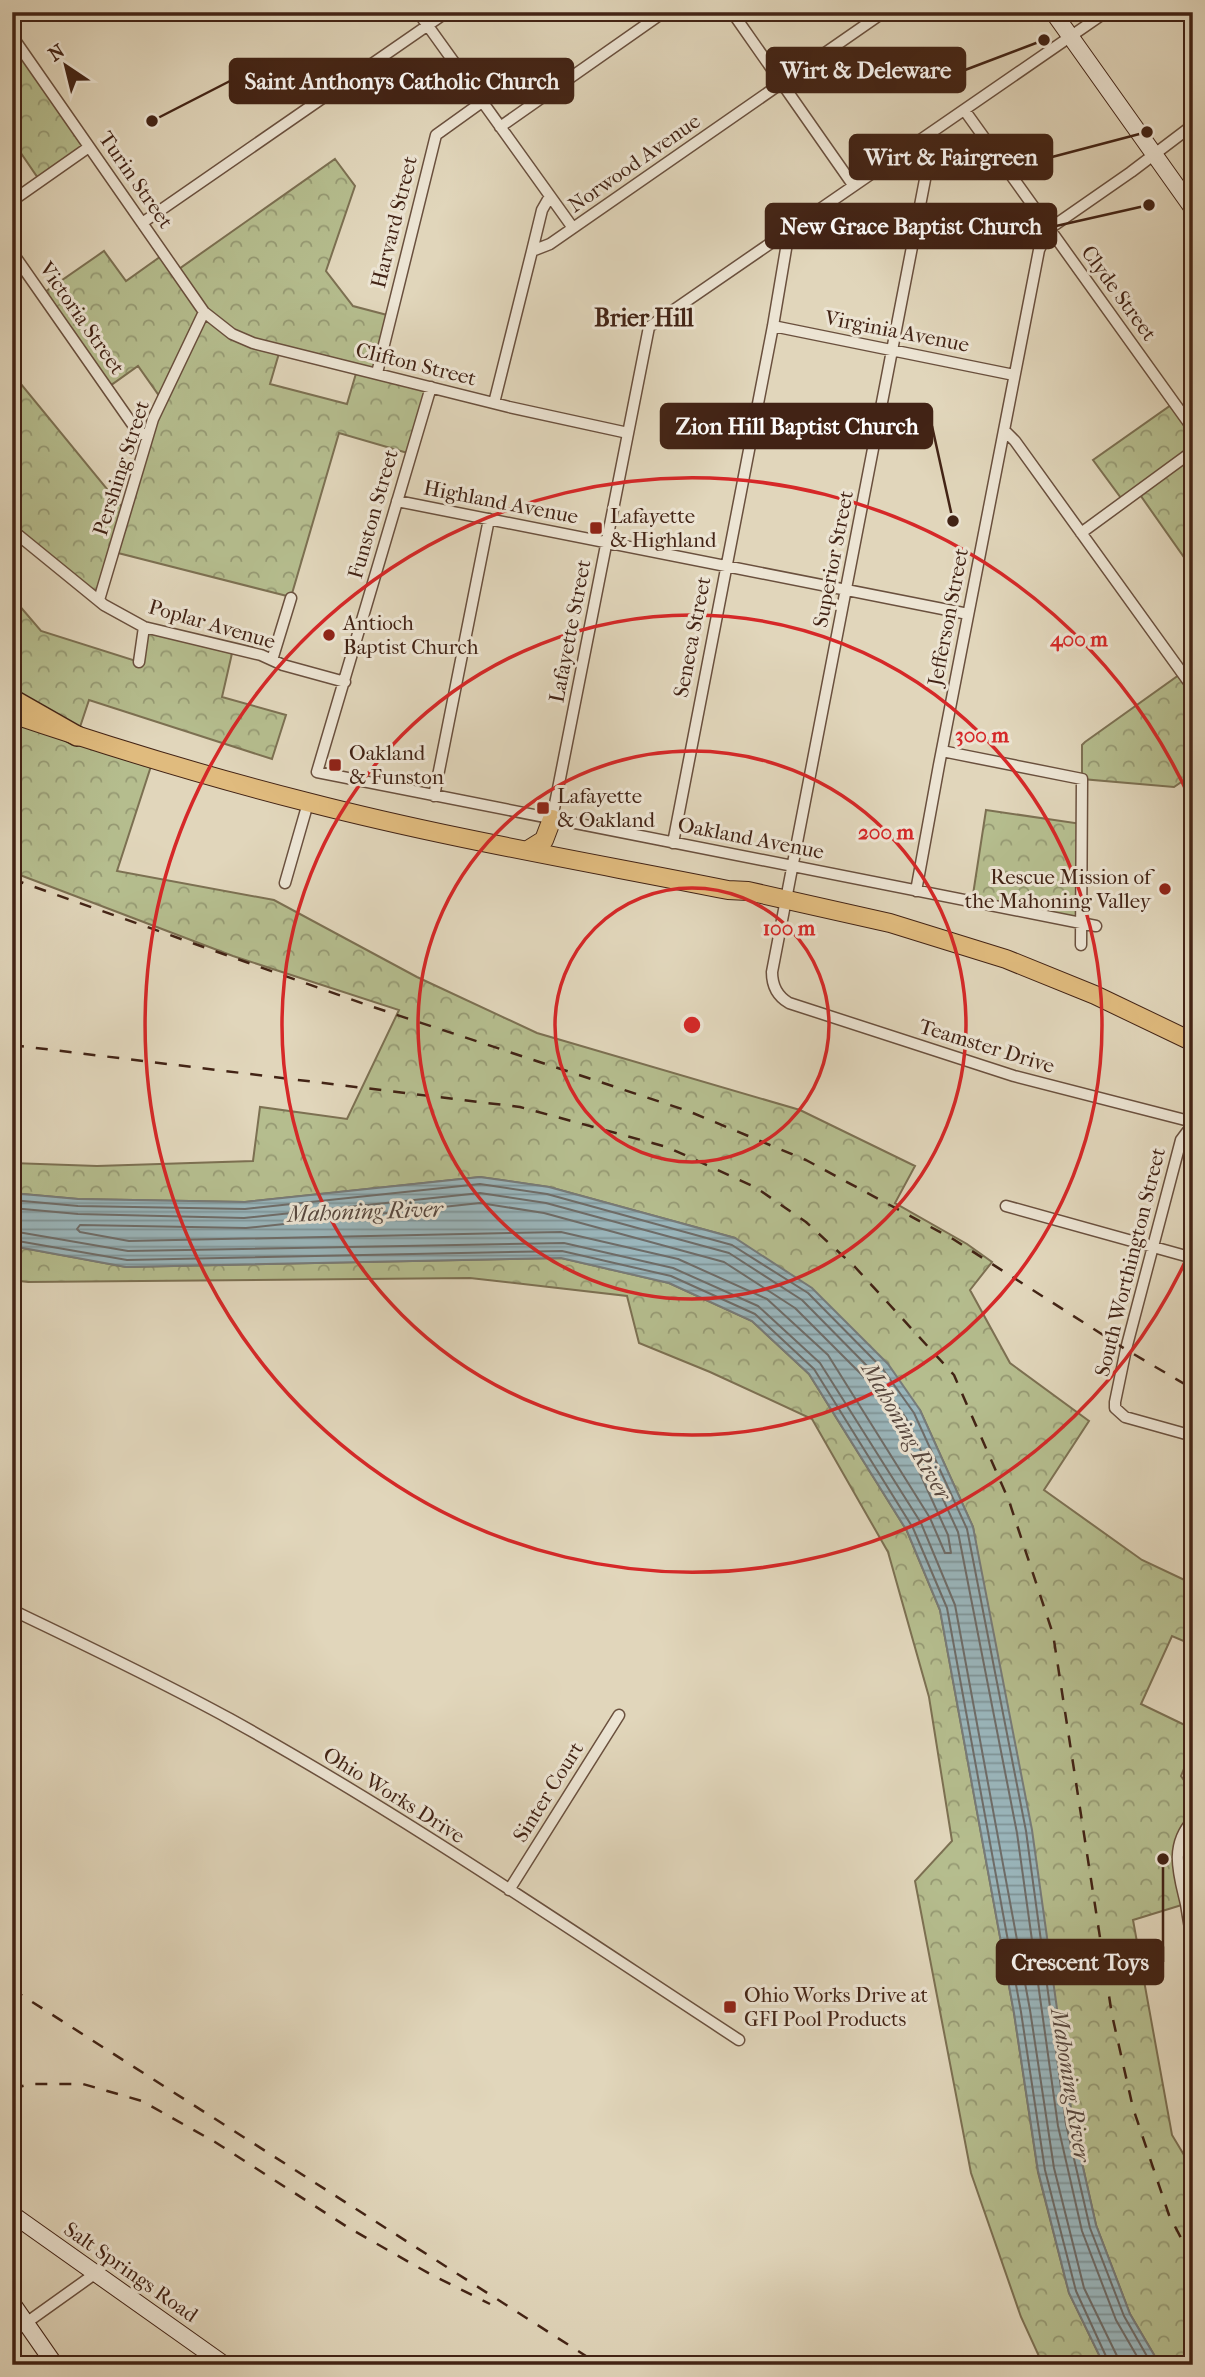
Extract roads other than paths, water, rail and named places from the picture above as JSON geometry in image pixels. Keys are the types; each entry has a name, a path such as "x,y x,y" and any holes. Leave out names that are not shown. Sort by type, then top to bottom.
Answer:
{"highway":[{"path":"12,699 77,736"}],"main road":[{"path":"12,714 162,762 309,803 528,850 787,900 920,931 1006,959 1095,995 1193,1042"},
{"path":"528,850 544,840 552,819"}],"street":[{"path":"418,12 573,228"},
{"path":"142,223 447,12"},
{"path":"500,127 664,12"},
{"path":"732,12 853,185"},
{"name":"Norwood Avenue","path":"532,251 550,244 884,12"},
{"path":"1053,12 1193,209"},
{"path":"786,232 1106,12"},
{"name":"Turin Street","path":"12,36 204,312"},
{"name":"Harvard Street","path":"377,373 436,135 482,102"},
{"name":"Clyde Street","path":"965,111 1193,429"},
{"path":"1049,229 1193,125"},
{"name":"Superior Street","path":"776,991 772,972 893,349 928,164 931,134"},
{"path":"12,201 89,146"},
{"path":"494,402 542,209 550,196"},
{"name":"Jefferson Street","path":"916,891 1039,250 1049,229"},
{"name":"Seneca Street","path":"673,843 772,326 787,243 786,232"},
{"name":"Lafayette Street","path":"552,819 649,327 786,232"},
{"name":"Victoria Street","path":"12,252 135,428 147,437"},
{"name":"Clifton Street","path":"204,312 223,328 243,339 628,433"},
{"name":"Pershing Street","path":"99,600 153,419 204,312"},
{"name":"Virginia Avenue","path":"772,326 1014,375"},
{"name":"Funston Street","path":"317,772 431,387"},
{"path":"1004,431 1015,441 1193,688"},
{"path":"1081,533 1193,452"},
{"name":"Highland Avenue","path":"397,501 968,614"},
{"path":"434,796 489,519"},
{"name":"Poplar Avenue","path":"12,530 99,600 144,627 345,682"},
{"path":"272,660 291,598"},
{"path":"139,662 144,627"},
{"path":"942,751 1082,779 1081,945"},
{"name":"Oakland Avenue","path":"317,772 1096,926"},
{"path":"285,883 309,803"},
{"name":"Teamster Drive","path":"776,991 789,1003 940,1052 1050,1086 1193,1123"},
{"name":"South Worthington Street","path":"1193,1123 1181,1140 1126,1349 1115,1402 1118,1413 1125,1417 1193,1436"},
{"path":"1006,1206 1193,1258"},
{"name":"Ohio Works Drive","path":"12,1610 229,1718 368,1801 740,2040"},
{"name":"Sinter Court","path":"509,1890 620,1715"},
{"path":"1193,1821 1178,1846 1178,1872 1193,1943"},
{"name":"Salt Springs Road","path":"12,2214 221,2364"},
{"path":"12,2333 96,2273"},
{"path":"12,2303 55,2365"}],"water":[{"name":"Mahoning River","path":"480,1177 549,1187 735,1238 812,1288 888,1364 920,1410 973,1527 1032,1830 1073,2123 1096,2225 1130,2314 1160,2365 1104,2365 1069,2293 1038,2171 1014,2013 940,1610 907,1531 809,1374 752,1321 669,1283 561,1258 126,1267 12,1246 12,1193 78,1199 245,1202"}],"railway":[{"path":"12,879 367,1005 688,1111 806,1160 953,1239 1125,1349 1193,1389"},
{"path":"12,1045 520,1107 667,1147 755,1187 806,1222 855,1267 954,1375 1009,1501 1053,1634 1112,2015 1133,2108 1169,2215 1193,2261"},
{"path":"12,1989 600,2365"},
{"path":"12,2089 30,2084 83,2084 142,2101 215,2142 349,2228 490,2304"}],"place":[{"name":"Wirt & Deleware","path":"1044,40"},
{"name":"Saint Anthonys Catholic Church","path":"152,121"},
{"name":"Wirt & Fairgreen","path":"1147,132"},
{"name":"New Grace Baptist Church","path":"1149,205"},
{"name":"Zion Hill Baptist Church","path":"953,521"},
{"name":"Lafayette & Highland","path":"596,528"},
{"name":"Antioch Baptist Church","path":"329,635"},
{"name":"Oakland & Funston","path":"335,765"},
{"name":"Lafayette & Oakland","path":"543,808"},
{"name":"Rescue Mission of the Mahoning Valley","path":"1165,889"},
{"name":"Crescent Toys","path":"1163,1859"},
{"name":"Ohio Works Drive at GFI Pool Products","path":"730,2007"}],"district":[{"name":"Brier Hill","path":"644,318"}]}
